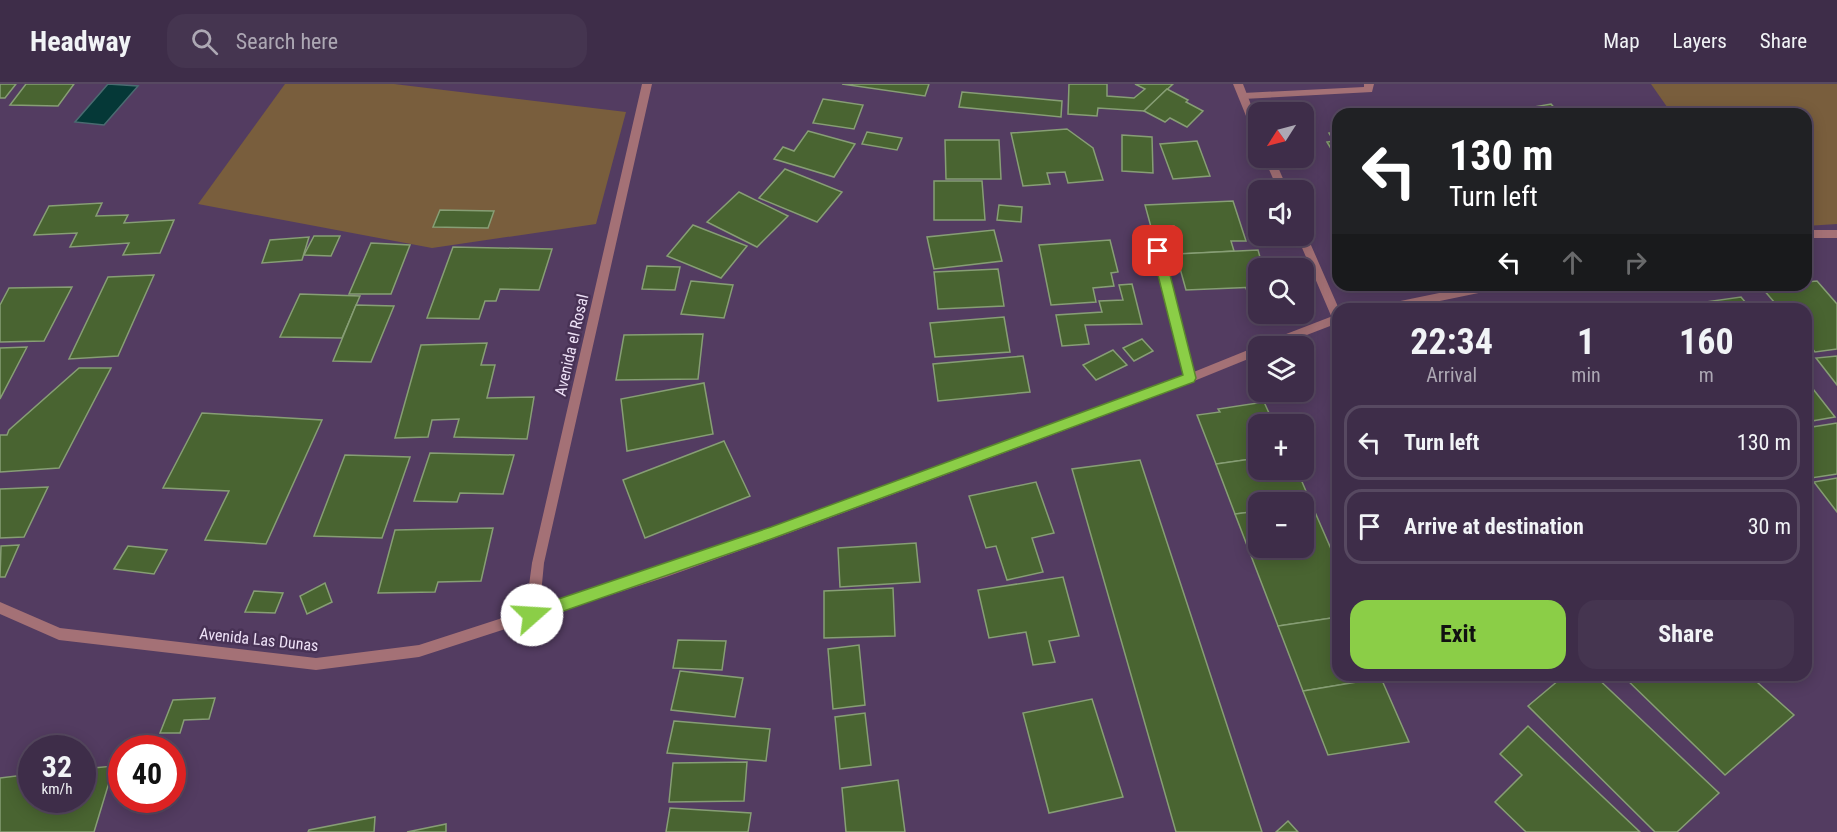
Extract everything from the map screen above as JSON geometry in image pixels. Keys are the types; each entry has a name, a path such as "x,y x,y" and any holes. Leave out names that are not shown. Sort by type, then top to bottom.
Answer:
{"street":[{"name":"Avenida el Rosal","path":"532,615 538,563 647,84"},
{"path":"1238,84 1248,108"},
{"path":"1243,96 1369,90 1369,84"},
{"path":"1153,232 1190,378"},
{"path":"1812,234 1837,234"},
{"path":"1306,246 1332,304"},
{"path":"1410,303 1469,291"},
{"path":"1292,336 1332,320"},
{"name":"Avenida Las Dunas","path":"0,608 59,634 316,664 419,651 532,615 782,529 1190,378 1248,354"}],"shaded area":[{"path":"108,84 138,86 104,125 75,122"},
{"path":"285,84 394,84 626,112 596,224 432,248 198,204"},
{"path":"1651,84 1837,84 1837,224 1812,226 1812,108 1668,108"}],"building":[{"path":"0,84 16,84 5,98 0,98"},
{"path":"26,84 74,84 58,106 10,105"},
{"path":"842,84 929,84 925,96"},
{"path":"1069,84 1107,84 1107,96 1134,98 1145,89 1135,84 1173,84 1144,111 1098,108 1097,116 1068,114"},
{"path":"1167,89 1203,111 1187,127 1170,118 1165,122 1144,111"},
{"path":"962,92 1062,101 1061,117 959,107"},
{"path":"823,99 863,105 854,129 813,123"},
{"path":"1551,104 1555,108 1529,108"},
{"path":"1067,129 1093,148 1103,180 1068,183 1065,172 1047,173 1050,184 1023,186 1011,133"},
{"path":"808,131 855,144 834,177 774,159 783,147 794,151"},
{"path":"867,132 902,138 897,150 862,144"},
{"path":"1122,135 1152,137 1153,173 1122,171"},
{"path":"945,140 999,140 1001,179 946,179"},
{"path":"1197,141 1210,176 1173,179 1160,144"},
{"path":"785,169 842,192 817,222 759,198"},
{"path":"934,181 982,181 985,220 934,220"},
{"path":"739,192 788,216 757,247 707,222"},
{"path":"1233,201 1246,241 1231,241 1234,251 1182,254 1174,226 1151,227 1145,205"},
{"path":"102,203 96,216 128,215 124,223 174,220 160,253 123,255 129,243 70,247 77,233 34,235 49,206"},
{"path":"999,205 1022,207 1021,222 997,220"},
{"path":"440,210 494,211 488,228 433,227"},
{"path":"693,225 747,246 721,278 667,256"},
{"path":"994,230 1002,261 934,269 927,237"},
{"path":"314,236 340,236 331,256 304,255"},
{"path":"309,237 302,260 262,263 270,240"},
{"path":"1110,240 1118,272 1111,273 1114,286 1093,288 1096,302 1051,305 1039,245"},
{"path":"371,243 410,245 391,294 349,294"},
{"path":"453,247 552,249 539,290 500,289 496,301 485,301 479,319 427,318"},
{"path":"1258,250 1260,258 1248,258 1248,287 1186,290 1176,254"},
{"path":"647,266 680,267 675,290 642,289"},
{"path":"998,269 1004,306 938,309 934,272"},
{"path":"154,275 118,356 69,359 108,277"},
{"path":"691,281 733,285 724,318 681,314"},
{"path":"1812,281 1817,281 1837,304 1837,349 1815,352 1812,348 1812,303 1775,303 1765,291 1812,291"},
{"path":"1132,284 1142,324 1085,325 1089,344 1062,346 1056,315 1102,312 1099,301 1123,300 1119,285"},
{"path":"72,287 44,341 0,342 0,305 9,288"},
{"path":"300,294 360,296 342,338 280,337"},
{"path":"1741,297 1746,303 1698,303"},
{"path":"356,305 394,306 371,362 333,361"},
{"path":"1004,317 1010,352 935,357 930,323"},
{"path":"703,334 698,379 616,380 624,335"},
{"path":"1142,339 1153,351 1134,361 1123,348"},
{"path":"487,343 481,365 495,365 487,398 534,397 527,439 454,437 459,419 432,420 428,437 395,438 421,345"},
{"path":"27,347 0,399 0,348"},
{"path":"1113,350 1127,365 1096,380 1083,365"},
{"path":"1023,356 1030,392 938,401 933,364"},
{"path":"1837,356 1837,385 1816,358"},
{"path":"79,368 111,368 59,468 0,472 0,435 7,435 9,430"},
{"path":"704,383 713,434 627,451 621,399"},
{"path":"1812,388 1835,417 1812,421"},
{"path":"1264,402 1269,414 1248,414 1248,459 1216,464 1197,415 1220,412 1218,409"},
{"path":"202,413 322,420 266,544 205,540 229,491 163,488"},
{"path":"1837,423 1837,474 1812,478 1812,427"},
{"path":"724,441 750,496 645,538 623,480"},
{"path":"430,453 514,455 503,494 460,493 457,502 414,501"},
{"path":"345,455 410,457 382,538 314,536"},
{"path":"1248,459 1248,480 1301,480 1306,492 1248,492 1248,512 1235,514 1216,464"},
{"path":"1140,460 1262,832 1176,832 1072,469"},
{"path":"1837,478 1837,512 1814,482"},
{"path":"1036,482 1054,533 1032,538 1043,572 1007,580 996,546 986,548 969,496"},
{"path":"48,487 24,537 0,538 0,489"},
{"path":"1314,510 1332,551 1332,618 1278,626 1252,558 1314,558"},
{"path":"1248,512 1248,548 1235,514"},
{"path":"493,528 481,581 438,582 435,592 378,593 395,530"},
{"path":"916,543 920,582 840,587 838,548"},
{"path":"19,545 5,577 0,577 1,546"},
{"path":"128,546 167,550 154,574 114,569"},
{"path":"1063,577 1079,636 1049,641 1055,662 1033,665 1026,632 989,638 978,590"},
{"path":"325,583 332,602 307,614 300,596"},
{"path":"893,588 895,636 824,638 824,591"},
{"path":"254,591 283,593 275,613 245,612"},
{"path":"1332,618 1332,681 1363,681 1303,691 1278,626"},
{"path":"678,640 726,641 722,670 673,668"},
{"path":"859,645 865,705 833,709 828,649"},
{"path":"680,671 743,678 735,717 671,710"},
{"path":"1363,681 1382,681 1409,742 1328,755 1303,691"},
{"path":"1558,681 1600,681 1719,793 1677,832 1655,832 1528,706"},
{"path":"1628,681 1756,681 1794,715 1725,775"},
{"path":"215,698 209,719 184,720 180,733 160,733 173,700"},
{"path":"1092,699 1123,797 1049,813 1023,713"},
{"path":"865,713 871,765 840,769 835,717"},
{"path":"674,721 770,729 766,761 667,753"},
{"path":"1528,726 1640,832 1526,832 1495,802 1522,775 1500,754"},
{"path":"747,762 744,801 669,802 673,763"},
{"path":"108,767 108,786 94,832 0,832 0,778 18,776 18,813 96,813 96,768"},
{"path":"898,780 905,832 846,832 842,788"},
{"path":"670,808 751,813 748,832 666,832"},
{"path":"375,817 374,832 308,832 309,830"},
{"path":"1288,821 1298,832 1276,832"},
{"path":"446,824 446,832 407,832"}],"route":[{"path":"532,615 666,571 1190,378 1158,251"}]}
